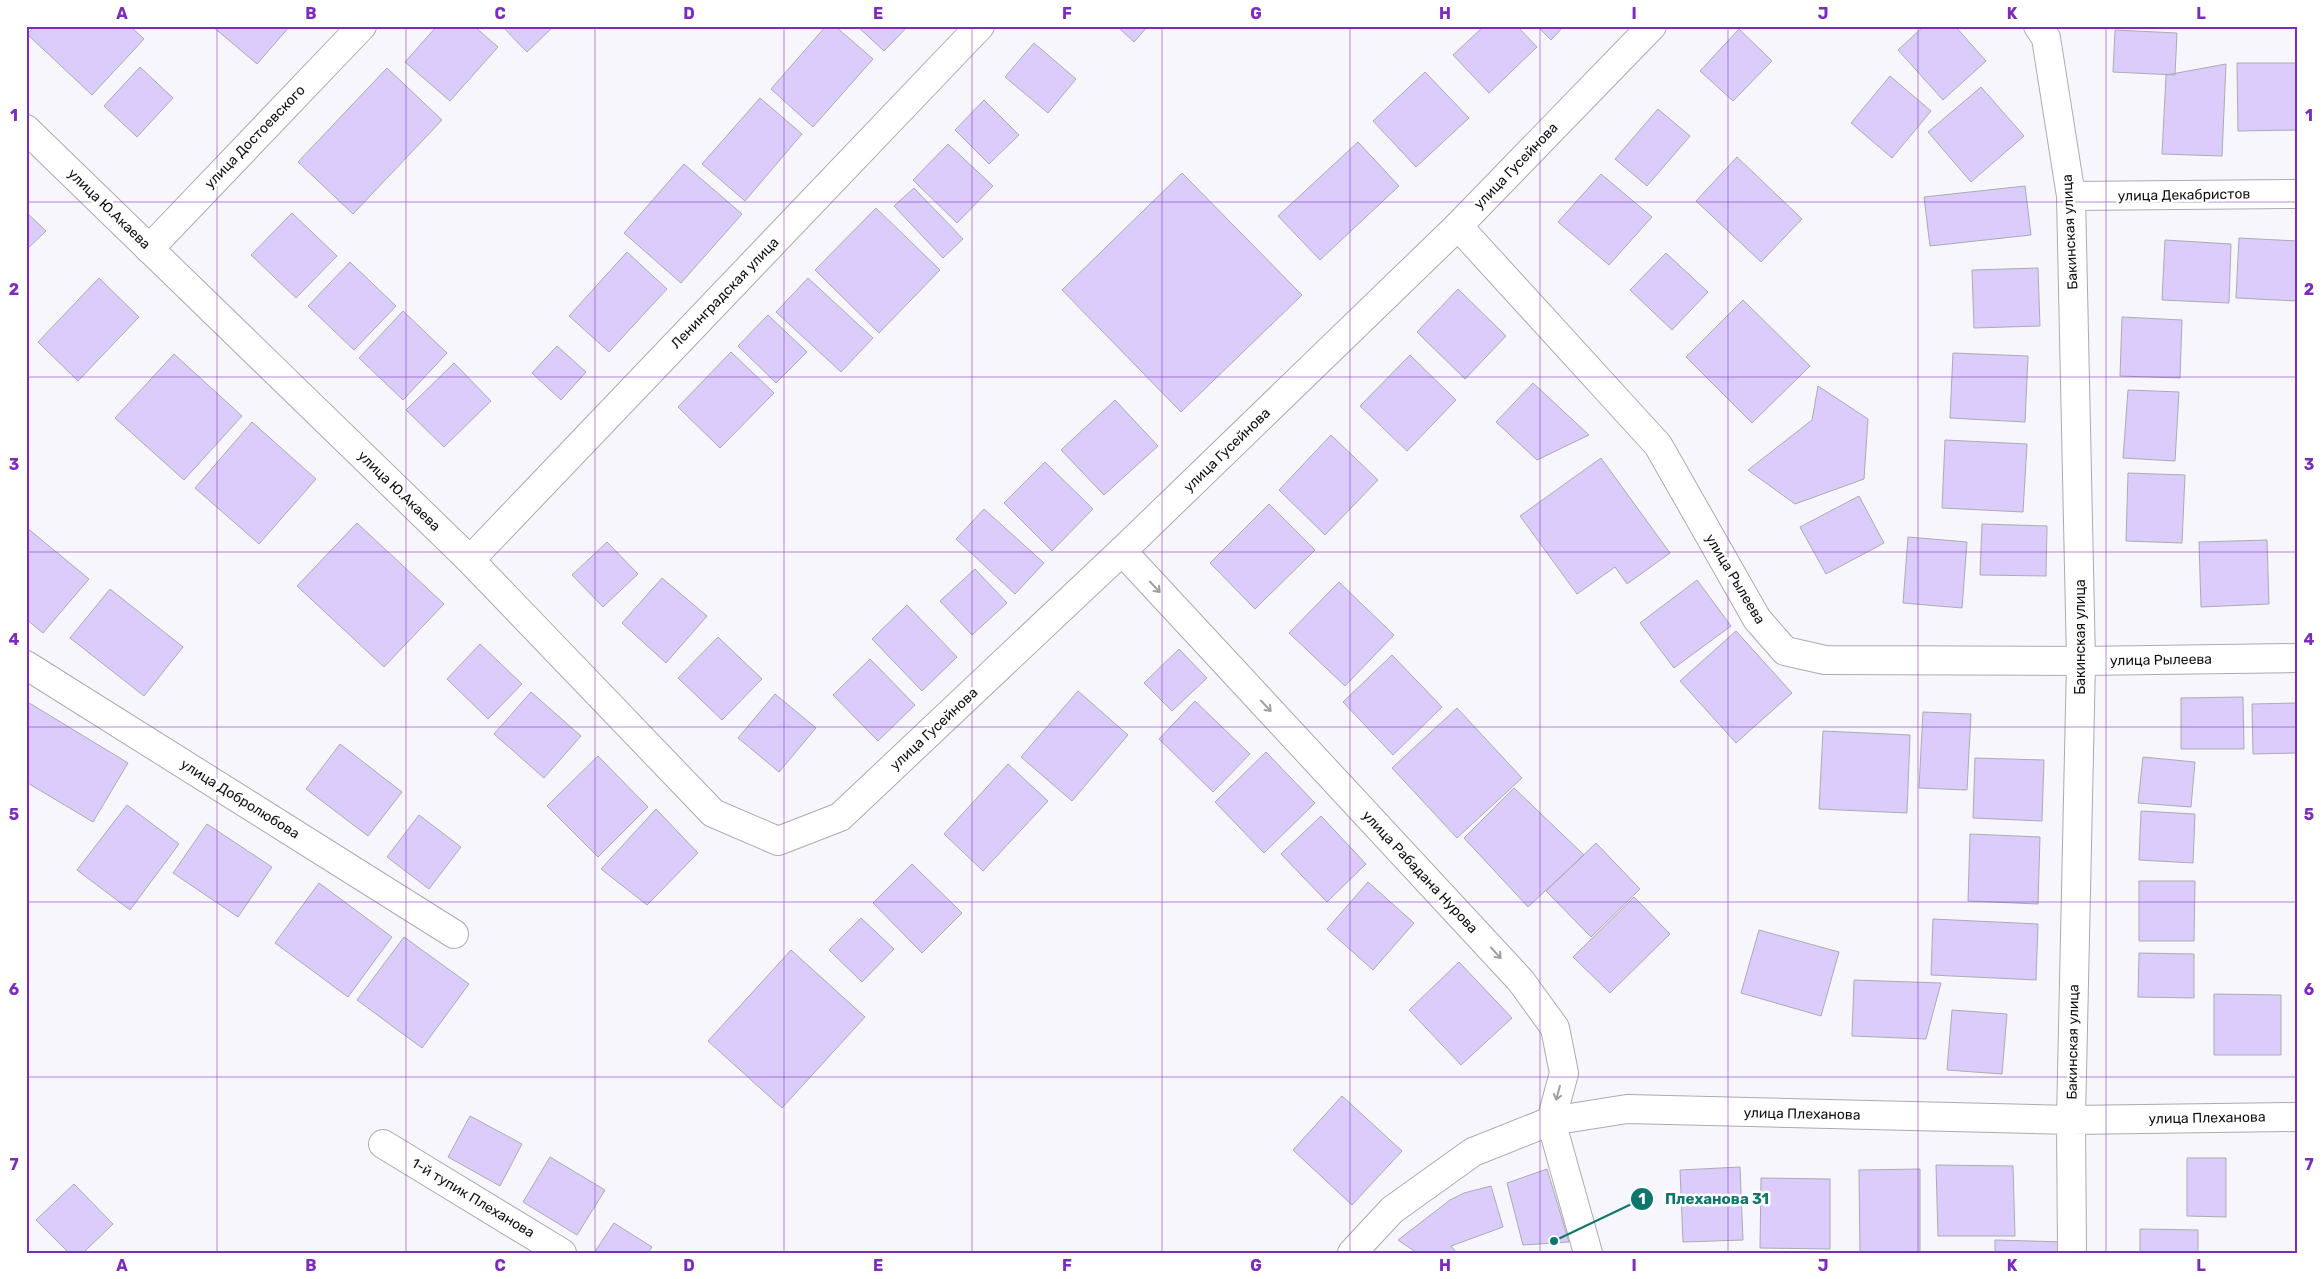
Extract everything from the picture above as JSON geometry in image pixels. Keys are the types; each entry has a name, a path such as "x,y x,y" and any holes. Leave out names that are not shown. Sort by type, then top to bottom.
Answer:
{"street":[{"name":"улица Достоевского","path":"149,249 362,26"},
{"name":"Ленинградская улица","path":"470,560 980,26"},
{"name":"улица Гусейнова","path":"778,841 840,818 1122,551 1458,226 1652,26"},
{"name":"Бакинская улица","path":"2038,26 2046,38 2071,196 2081,661 2071,1120 2072,1253"},
{"name":"улица Ю.Акаева","path":"26,129 470,560 714,813 778,841"},
{"name":"улица Декабристов","path":"2071,196 2297,194"},
{"name":"улица Рылеева","path":"1458,226 1658,445 1757,619 1785,651 1825,660 2081,661 2297,658"},
{"name":"улица Рабадана Нурова","path":"1122,551 1522,981 1555,1028 1564,1073 1551,1121"},
{"name":"улица Добролюбова","path":"26,665 454,934"},
{"name":"улица Плеханова","path":"1352,1253 1392,1210 1474,1152 1551,1121 1627,1109 2071,1120 2297,1117"},
{"path":"1551,1121 1588,1253"},
{"name":"1-й тупик Плеханова","path":"383,1144 562,1253"}],"building":[{"path":"35,26 130,26 144,39 92,95 27,34"},
{"path":"212,26 290,26 257,64"},
{"path":"437,26 474,26 498,47 450,101 405,62"},
{"path":"502,26 554,26 527,52"},
{"path":"826,26 835,26 873,59 813,127 771,89"},
{"path":"857,26 908,26 884,51"},
{"path":"1117,26 1148,26 1134,42"},
{"path":"1484,26 1517,26 1537,47 1489,93 1453,55"},
{"path":"1537,26 1564,26 1551,40"},
{"path":"1924,26 1955,26 1986,61 1943,100 1898,50"},
{"path":"1739,29 1772,61 1733,101 1700,71"},
{"path":"2115,30 2177,33 2175,75 2113,72"},
{"path":"1034,43 1076,79 1048,113 1005,77"},
{"path":"2237,63 2297,63 2297,130 2238,131"},
{"path":"2226,64 2222,156 2162,154 2166,75"},
{"path":"140,67 173,98 137,137 104,106"},
{"path":"387,68 442,120 353,214 298,162"},
{"path":"1425,72 1469,118 1416,167 1373,121"},
{"path":"1890,76 1931,111 1892,158 1851,123"},
{"path":"1981,87 2024,136 1971,182 1928,132"},
{"path":"760,98 802,134 745,201 702,164"},
{"path":"984,100 1019,135 989,164 955,130"},
{"path":"1658,109 1690,136 1647,186 1615,159"},
{"path":"1358,142 1399,186 1320,260 1278,216"},
{"path":"948,144 993,186 957,223 913,180"},
{"path":"1737,157 1802,219 1761,262 1696,201"},
{"path":"684,164 742,214 681,283 624,233"},
{"path":"1182,173 1302,295 1181,412 1062,290"},
{"path":"1601,174 1652,217 1609,265 1558,222"},
{"path":"2025,186 2031,235 1930,246 1924,197"},
{"path":"914,188 963,239 943,258 894,206"},
{"path":"876,208 940,270 879,333 815,270"},
{"path":"26,212 46,231 26,250"},
{"path":"292,213 337,256 296,298 251,255"},
{"path":"2239,238 2297,241 2297,301 2236,298"},
{"path":"2165,240 2231,244 2229,303 2162,300"},
{"path":"627,252 667,289 609,352 569,316"},
{"path":"1666,253 1708,292 1672,330 1630,290"},
{"path":"350,262 396,306 354,350 308,306"},
{"path":"2038,268 2040,326 1974,328 1972,270"},
{"path":"99,278 139,317 78,381 38,342"},
{"path":"808,278 873,338 841,372 776,312"},
{"path":"1458,289 1506,336 1465,379 1417,332"},
{"path":"1743,300 1810,366 1752,423 1686,357"},
{"path":"403,311 447,353 403,400 359,358"},
{"path":"768,315 807,352 776,383 738,346"},
{"path":"2122,317 2182,320 2180,378 2120,376"},
{"path":"557,346 586,372 561,400 532,373"},
{"path":"731,352 774,393 720,448 678,407"},
{"path":"1953,353 2028,356 2025,422 1950,418"},
{"path":"174,354 242,416 184,480 115,418"},
{"path":"1410,355 1456,400 1407,451 1360,406"},
{"path":"454,363 491,401 444,447 406,410"},
{"path":"1533,383 1589,435 1537,460 1496,422"},
{"path":"1818,386 1868,419 1864,479 1795,504 1748,470 1812,420"},
{"path":"2128,390 2179,392 2175,461 2123,458"},
{"path":"1115,400 1158,446 1104,495 1061,450"},
{"path":"252,422 316,479 259,544 195,488"},
{"path":"1331,435 1378,480 1325,535 1279,490"},
{"path":"1945,440 2027,444 2023,512 1942,508"},
{"path":"1601,458 1670,553 1627,584 1615,567 1577,594 1520,516"},
{"path":"1045,462 1093,509 1052,551 1004,503"},
{"path":"2128,473 2185,475 2182,543 2126,541"},
{"path":"1859,496 1884,543 1826,574 1800,527"},
{"path":"1269,504 1315,550 1255,609 1210,563"},
{"path":"984,509 1044,563 1015,594 956,539"},
{"path":"357,523 444,604 384,667 297,586"},
{"path":"1982,524 2047,526 2046,576 1980,575"},
{"path":"26,527 89,579 43,633 26,619"},
{"path":"1908,537 1967,542 1962,608 1903,603"},
{"path":"2267,540 2269,604 2201,607 2199,542"},
{"path":"607,542 638,574 603,607 572,575"},
{"path":"975,569 1007,603 972,635 940,601"},
{"path":"662,578 707,616 666,663 622,623"},
{"path":"1697,580 1731,626 1674,668 1640,623"},
{"path":"1339,582 1394,635 1345,686 1289,633"},
{"path":"110,589 183,647 144,696 70,638"},
{"path":"907,605 957,657 922,691 872,639"},
{"path":"1736,631 1792,693 1736,743 1680,681"},
{"path":"718,637 762,679 722,720 678,678"},
{"path":"480,644 522,684 488,719 447,679"},
{"path":"1179,649 1207,678 1172,711 1144,683"},
{"path":"1392,655 1442,707 1393,755 1343,702"},
{"path":"870,659 915,705 878,741 833,695"},
{"path":"1078,691 1128,735 1072,801 1021,757"},
{"path":"531,692 581,736 544,778 494,734"},
{"path":"775,694 816,728 779,772 738,738"},
{"path":"2243,697 2244,749 2181,749 2181,698"},
{"path":"26,701 128,763 93,822 26,782"},
{"path":"1195,701 1250,754 1213,792 1159,739"},
{"path":"2297,703 2297,753 2253,754 2252,704"},
{"path":"1457,708 1522,778 1457,838 1392,768"},
{"path":"1923,712 1971,714 1967,790 1919,788"},
{"path":"1823,731 1910,735 1907,813 1819,809"},
{"path":"340,744 402,792 368,836 306,789"},
{"path":"1266,752 1315,803 1264,853 1215,802"},
{"path":"598,756 648,807 598,857 547,806"},
{"path":"2143,757 2195,762 2191,807 2138,803"},
{"path":"1975,758 2044,760 2042,821 1973,818"},
{"path":"1008,764 1048,801 983,871 944,834"},
{"path":"1514,788 1584,855 1528,907 1464,838"},
{"path":"127,805 179,844 130,910 77,870"},
{"path":"656,809 698,853 647,905 601,869"},
{"path":"2141,811 2195,814 2193,863 2139,860"},
{"path":"419,815 461,847 429,889 387,857"},
{"path":"1321,816 1366,864 1327,902 1281,854"},
{"path":"207,824 272,867 238,917 173,873"},
{"path":"1970,834 2040,837 2038,904 1968,901"},
{"path":"1596,843 1640,889 1591,937 1546,891"},
{"path":"912,864 962,913 922,953 873,903"},
{"path":"2139,881 2195,881 2194,941 2139,941"},
{"path":"1368,882 1414,923 1373,970 1327,929"},
{"path":"319,883 392,937 348,997 275,943"},
{"path":"1634,897 1670,934 1610,993 1573,957"},
{"path":"861,918 894,949 862,982 829,950"},
{"path":"1933,919 2038,924 2036,980 1931,975"},
{"path":"1759,930 1839,952 1821,1016 1741,993"},
{"path":"404,937 469,984 422,1048 357,1000"},
{"path":"791,950 865,1017 782,1108 708,1041"},
{"path":"2139,953 2194,954 2194,998 2138,997"},
{"path":"1459,962 1512,1018 1461,1065 1409,1010"},
{"path":"1854,980 1941,983 1926,1039 1852,1036"},
{"path":"2214,994 2281,995 2281,1055 2214,1055"},
{"path":"1952,1010 2007,1014 2002,1074 1947,1070"},
{"path":"1342,1096 1402,1151 1352,1205 1293,1150"},
{"path":"470,1116 522,1144 500,1186 448,1157"},
{"path":"550,1157 605,1190 577,1235 523,1202"},
{"path":"2187,1158 2226,1158 2226,1217 2187,1216"},
{"path":"1936,1165 2013,1166 2015,1236 1938,1236"},
{"path":"1740,1167 1743,1240 1683,1242 1680,1170"},
{"path":"1547,1169 1569,1242 1523,1245 1507,1183"},
{"path":"1920,1169 1920,1253 1860,1253 1859,1170"},
{"path":"1761,1178 1830,1179 1830,1249 1760,1248"},
{"path":"74,1184 113,1224 83,1253 69,1253 36,1220"},
{"path":"1491,1186 1503,1227 1451,1246 1457,1253 1417,1253 1398,1240 1450,1200 1464,1193"},
{"path":"614,1223 652,1247 648,1253 594,1253"},
{"path":"2140,1229 2198,1230 2198,1253 2140,1253"},
{"path":"1995,1240 2065,1242 2065,1253 1995,1253"}],"place":[{"name":"Плеханова 31","path":"1554,1241"}]}
